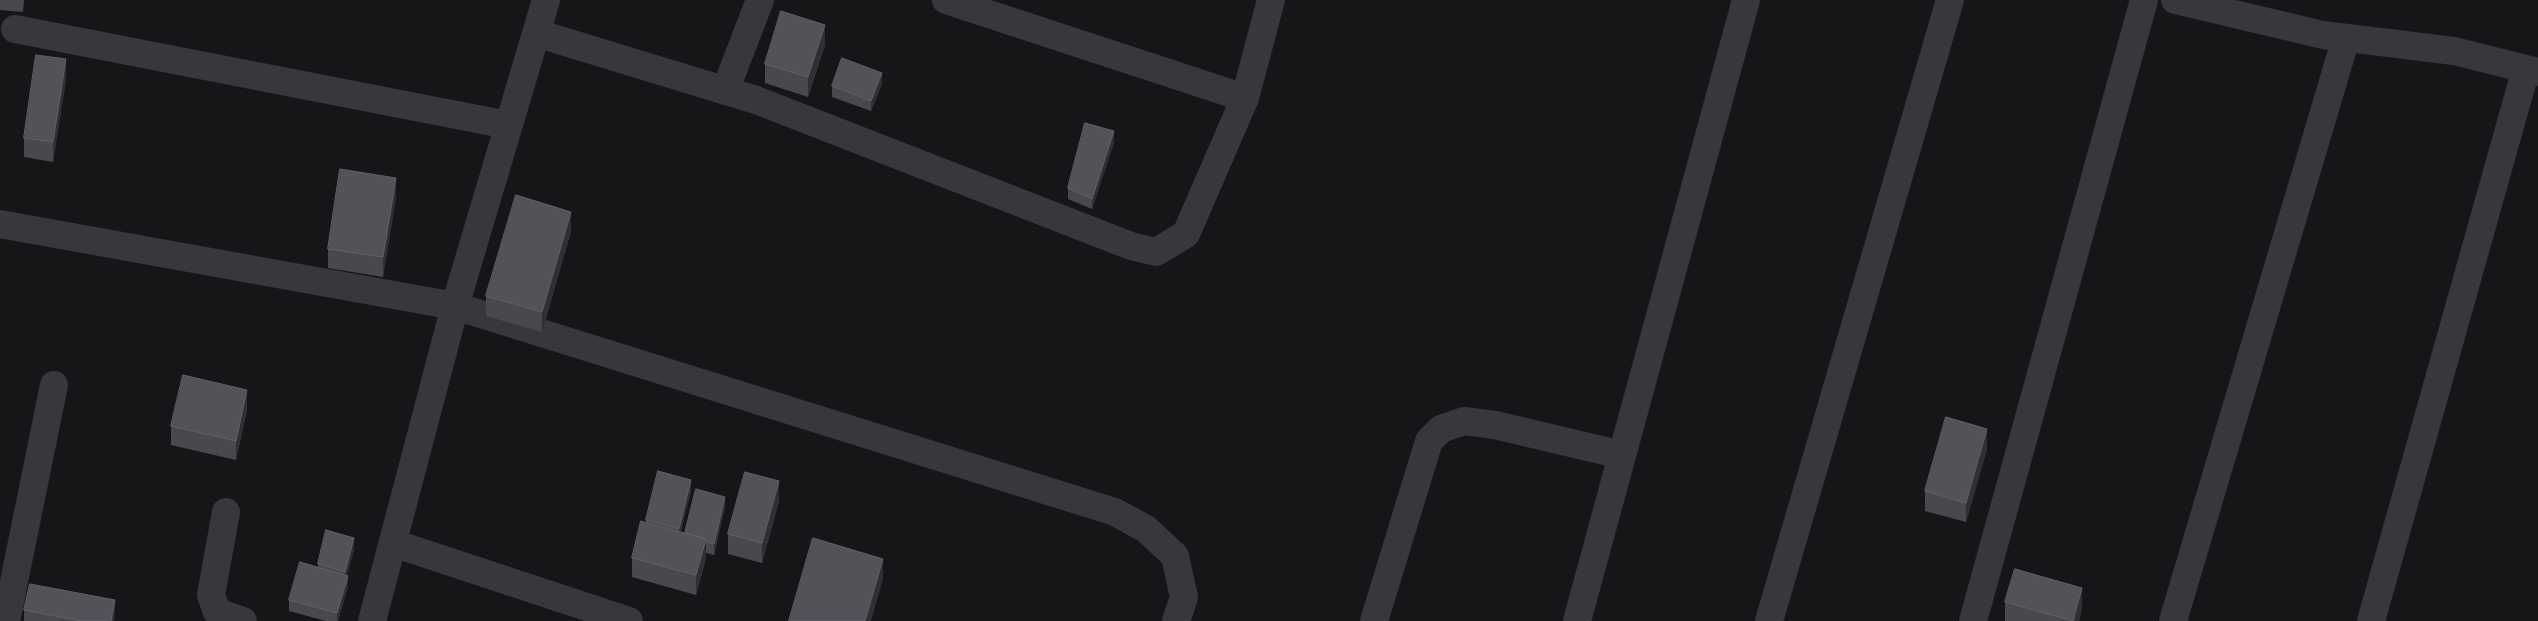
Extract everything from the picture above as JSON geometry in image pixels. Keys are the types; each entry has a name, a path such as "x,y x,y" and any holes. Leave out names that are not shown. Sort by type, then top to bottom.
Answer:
{"street":[{"path":"372,621 455,306 546,0"},
{"path":"725,91 760,0"},
{"path":"946,0 1244,98"},
{"path":"536,33 756,100 1132,246 1156,252 1186,234 1244,98 1271,0"},
{"path":"1577,621 1746,0"},
{"path":"1768,621 1950,0"},
{"path":"1973,621 2144,0"},
{"path":"2175,0 2323,35 2454,51 2532,70 2371,621"},
{"path":"15,29 508,124"},
{"path":"2173,621 2346,38"},
{"path":"0,224 455,306 1115,512 1146,529 1175,556 1184,597 1176,621"},
{"path":"6,621 54,385"},
{"path":"1374,621 1429,441 1441,428 1464,421 1495,425 1622,454"},
{"path":"226,512 211,595 217,612 243,621"},
{"path":"393,542 629,621"}],"building":[{"path":"781,11 825,25 808,77 765,64"},
{"path":"36,55 66,59 53,142 24,138"},
{"path":"842,58 882,73 871,101 832,86"},
{"path":"1085,123 1114,131 1092,199 1068,188"},
{"path":"340,169 396,178 383,257 328,249"},
{"path":"516,195 571,212 542,312 486,296"},
{"path":"183,375 247,390 236,441 171,426"},
{"path":"1946,417 1987,429 1966,503 1925,491"},
{"path":"658,471 691,480 679,529 646,520"},
{"path":"745,472 779,481 762,543 728,534"},
{"path":"696,489 725,497 714,544 706,542 706,539 685,533"},
{"path":"641,521 706,539 696,575 632,558"},
{"path":"326,530 354,538 345,572 318,564"},
{"path":"813,538 883,559 865,621 789,621"},
{"path":"300,562 348,576 337,613 289,600"},
{"path":"2015,569 2082,588 2073,621 2005,602"},
{"path":"30,584 115,600 111,621 81,621 24,610"}]}
